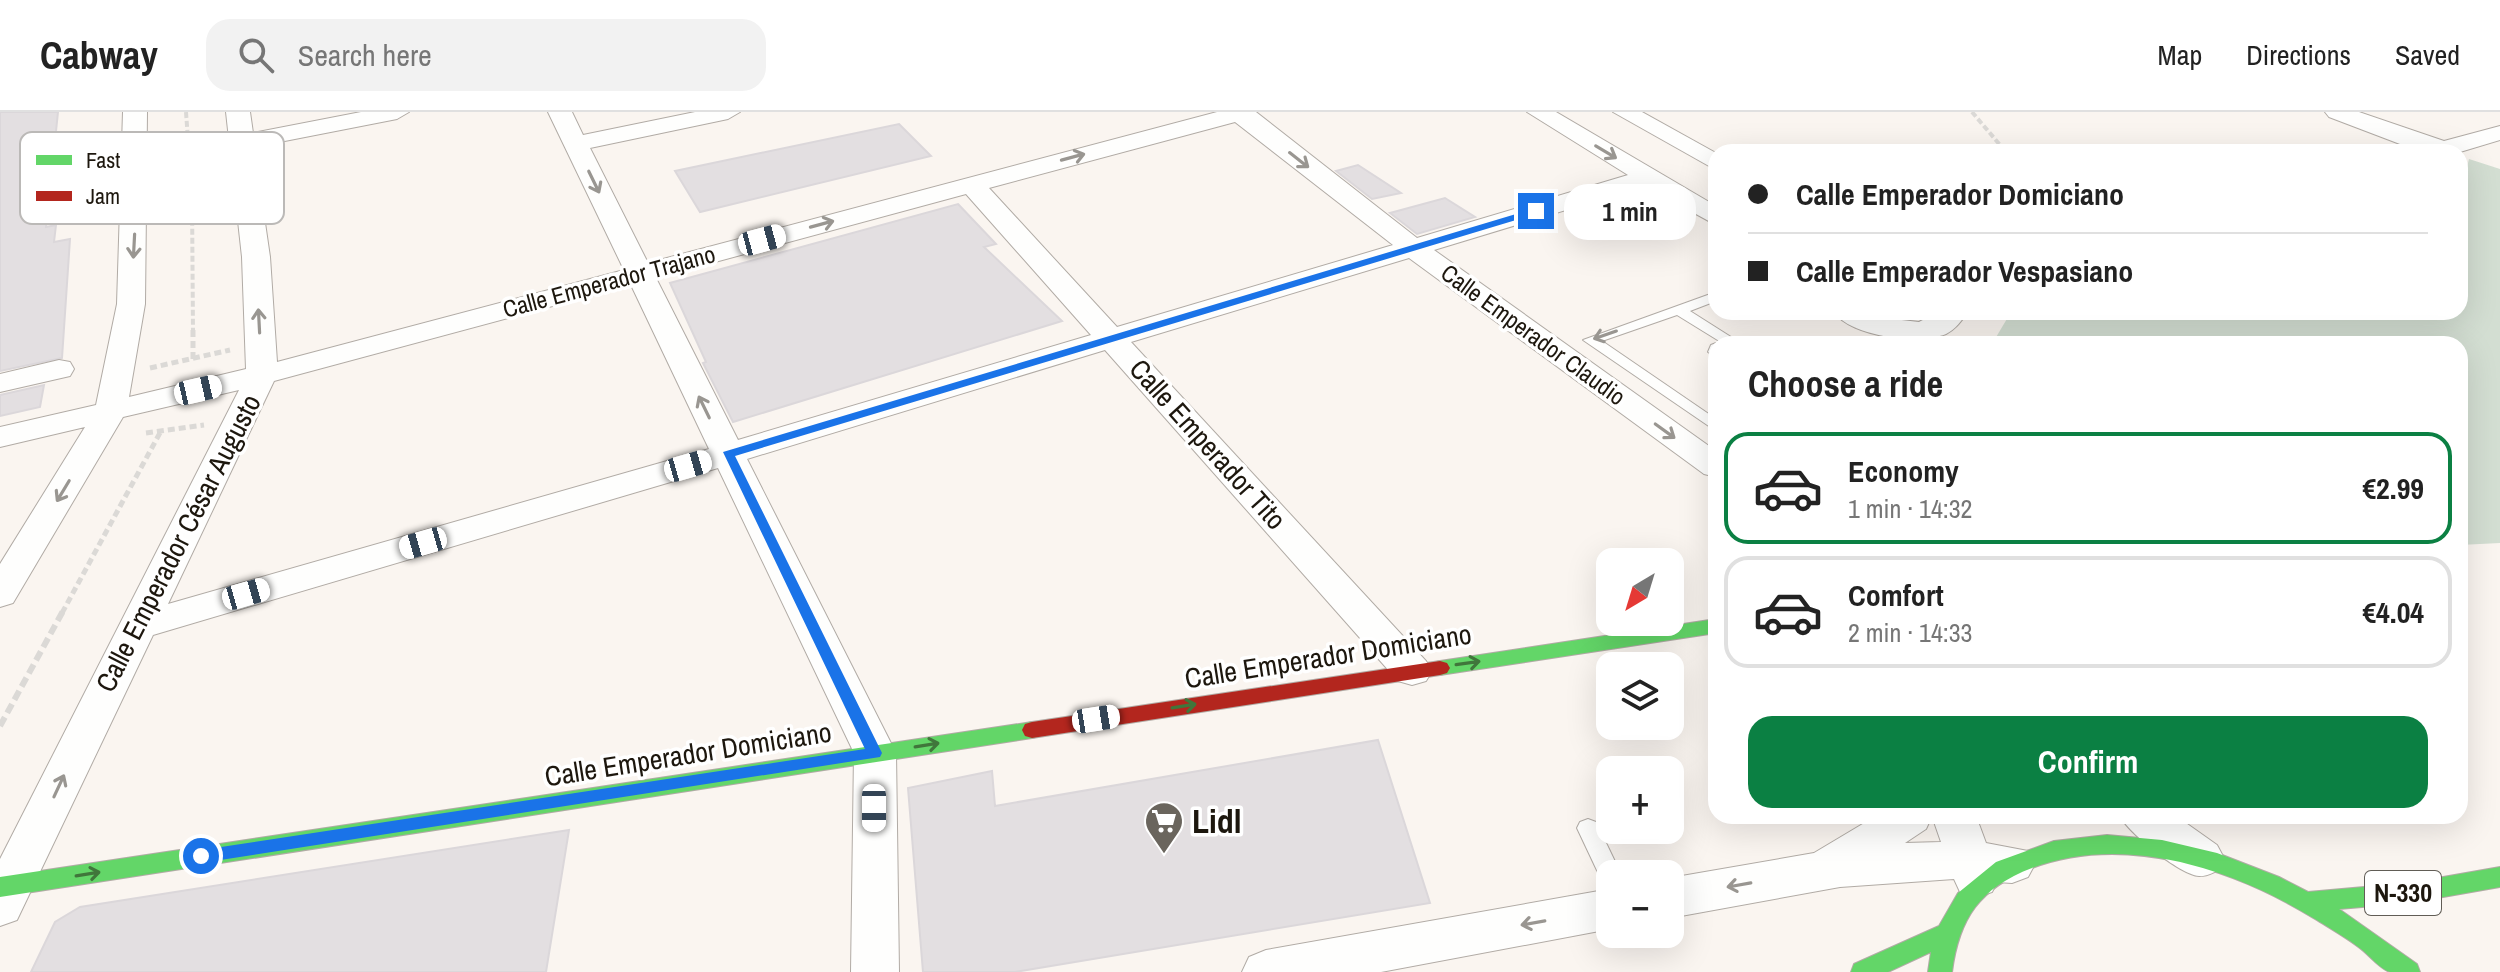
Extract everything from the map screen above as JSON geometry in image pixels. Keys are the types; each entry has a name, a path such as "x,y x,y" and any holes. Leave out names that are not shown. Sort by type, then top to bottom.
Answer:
{"main road":[{"name":"Calle Emperador Domiciano","path":"4,893 875,753 1708,627"},
{"name":"N-330","path":"1986,869 2038,853 2116,845 2206,861 2256,878 2306,902 2389,954 2408,972"},
{"path":"1940,972 1945,934 1986,869"},
{"name":"N-330","path":"2306,902 2409,893 2500,877"},
{"path":"1863,972 1945,934"}],"street":[{"path":"135,112 135,132"},
{"path":"240,127 397,112"},
{"path":"560,112 875,753 875,972"},
{"path":"576,144 728,112"},
{"name":"Calle Emperador Trajano","path":"0,437 111,411 261,359 638,274 1240,112"},
{"name":"Calle Emperador Claudio","path":"1240,112 1412,247 1708,461"},
{"path":"1539,112 1708,212"},
{"path":"1625,112 1708,159"},
{"path":"2337,112 2422,144"},
{"path":"2460,144 2500,133"},
{"path":"135,627 728,454 1111,336 1648,177"},
{"name":"Calle Emperador Tito","path":"971,184 1412,671"},
{"path":"0,594 111,411 131,304 135,224"},
{"path":"251,224 261,359"},
{"path":"1866,320 1880,326 1922,330 1939,327 1950,320"},
{"name":"Calle Emperador César Augusto","path":"4,893 239,420 261,359"},
{"path":"0,383 59,369"},
{"path":"1808,873 1868,845 1898,824"},
{"path":"1684,895 1808,873 1986,869 1959,824"},
{"path":"2153,824 2206,861"},
{"path":"1266,972 1596,912"}],"lane":[{"path":"1708,299 1590,340 1708,421"},
{"path":"1679,310 1711,336"},
{"path":"1588,828 1603,860"}],"path":[{"path":"186,112 187,132"},
{"path":"1972,112 1999,144"},
{"path":"192,224 193,359"},
{"path":"118,376 193,359 261,359"},
{"path":"94,440 239,420"},
{"path":"0,726 161,431"}],"shaded area":[{"path":"2469,159 2500,169 2500,543 2468,545 2468,336 1997,336 2006,320 2468,320"}],"building":[{"path":"0,112 58,112 56,132 20,132 20,224 56,225 54,242 70,239 62,358 0,371"},
{"path":"899,124 931,156 700,212 675,171"},
{"path":"1358,165 1401,193 1372,199 1336,171"},
{"path":"1445,198 1475,217 1417,234 1390,213"},
{"path":"958,204 996,244 984,247 1062,321 733,422 703,363 706,362 670,283"},
{"path":"44,385 40,407 0,416 0,395"},
{"name":"Lidl","path":"1378,740 1430,903 1015,972 923,972 908,788 992,771 995,806"},
{"path":"569,830 546,972 31,972 55,922 80,907"}],"traffic: fast":[{"path":"1440,668 1708,627"},
{"path":"0,887 1032,730"},
{"path":"1940,972 1951,925 1966,900 1989,878 2054,850 2107,844 2162,849 2217,863 2271,884 2321,910 2368,940 2408,972"},
{"path":"2306,902 2409,893 2500,877"},
{"path":"1863,972 1945,934"}],"traffic: jam":[{"path":"1032,730 1440,668"}],"place":[{"name":"Lidl","path":"1164,855"}],"route":[{"path":"201,856 875,753 728,454 1111,336 1536,211"}]}
